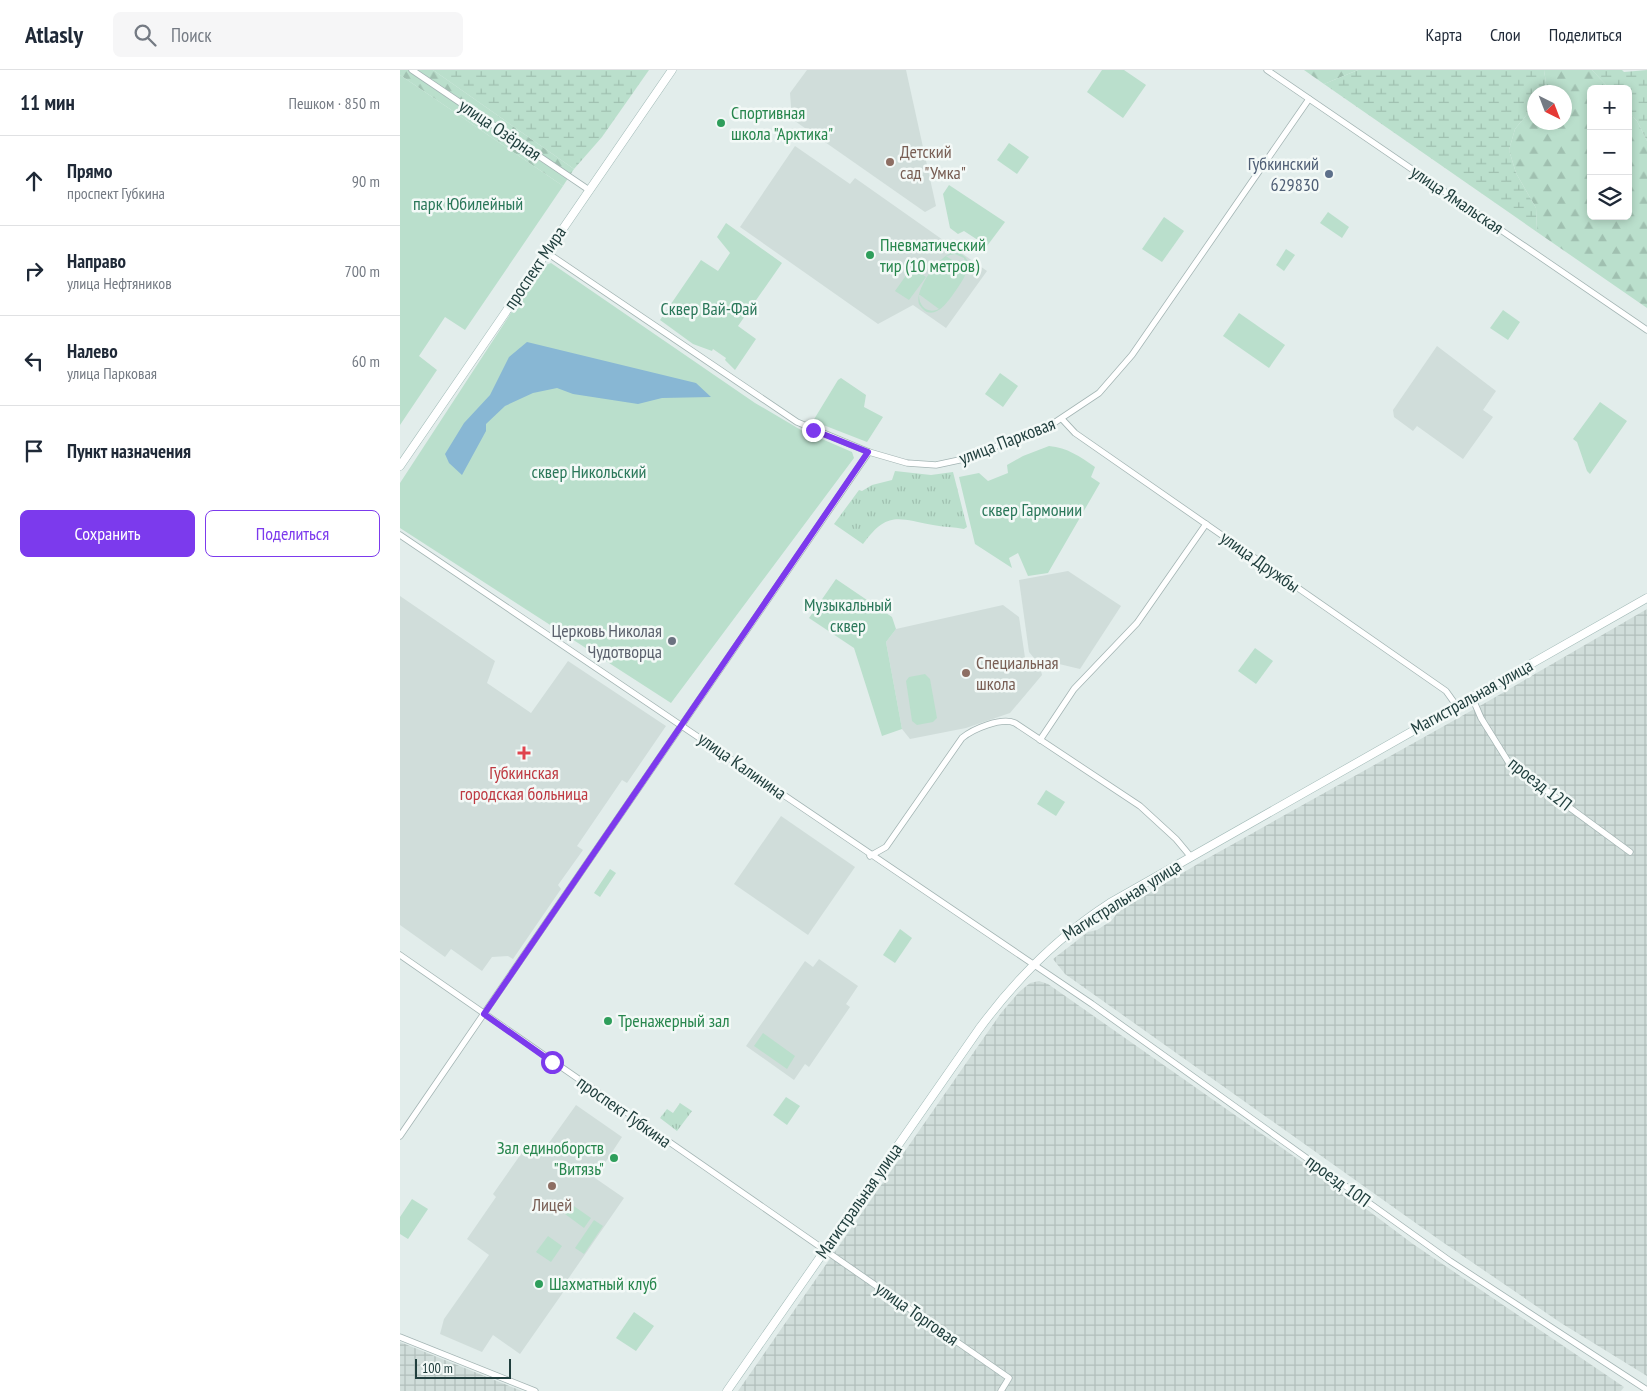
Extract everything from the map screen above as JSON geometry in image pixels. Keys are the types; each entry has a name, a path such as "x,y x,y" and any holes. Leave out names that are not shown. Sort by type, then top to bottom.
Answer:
{"main road":[{"name":"проспект Мира","path":"400,466 672,70"},
{"name":"Магистральная улица","path":"727,1391 979,1029 1033,964 1065,934 1090,916 1191,856 1647,598"}],"street":[{"name":"улица Озёрная","path":"412,70 589,190"},
{"name":"улица Ямальская","path":"1267,70 1647,330"},
{"name":"улица Парковая","path":"546,252 778,411 813,430 868,452 907,463 946,464 988,451 1062,420 1095,397 1120,372 1309,99"},
{"name":"улица Дружбы","path":"1062,420 1075,433 1446,691 1456,705"},
{"path":"400,1136 868,452"},
{"path":"1040,740 1074,689 1136,623 1206,524"},
{"name":"улица Калинина","path":"400,534 683,725 870,856 1033,964"},
{"name":"проезд 12П","path":"1472,696 1482,718 1509,763 1630,852"},
{"path":"870,856 886,847 958,743 966,735 1005,720 1015,723 1147,811 1191,856"},
{"name":"проспект Губкина","path":"400,955 825,1250"},
{"name":"проезд 10П","path":"1033,964 1432,1248 1553,1330 1647,1390"},
{"name":"улица Торговая","path":"825,1250 1009,1378 1001,1391"},
{"path":"400,1337 535,1391"}],"shaded area":[{"name":"Детский сад \"Умка\"","path":"807,70 906,70 936,206 925,212 792,119 790,93"},
{"path":"795,146 850,184 855,178 987,271 946,328 913,305 878,324 740,227"},
{"path":"1437,346 1496,391 1483,410 1493,417 1463,459 1417,426 1413,431 1394,417 1393,410"},
{"path":"1068,571 1121,606 1080,669 1034,658 1029,652 1019,580"},
{"name":"Губкинская городская больница","path":"400,596 495,661 487,683 531,713 568,661 666,726 627,783 622,780 577,846 583,850 558,885 561,889 513,959 508,956 492,957 482,971 451,949 445,957 400,925"},
{"name":"Специальная школа","path":"1003,605 1019,617 1027,671 1041,671 1042,675 1010,713 966,728 910,739 902,729 886,642 896,629"},
{"path":"1647,609 1647,1376 1561,1323 1441,1241 1065,974 1053,959 1088,932 1097,930 1111,921 1119,911 1201,862 1485,703"},
{"path":"781,816 855,867 808,935 734,884"},
{"path":"819,959 858,986 846,1004 850,1007 809,1067 805,1064 794,1080 746,1046 805,961 813,967"},
{"path":"1039,981 1048,984 1322,1176 1413,1244 1624,1387 1621,1391 738,1391 1001,1013 1019,992 1030,983"},
{"name":"Лицей","path":"576,1105 622,1137 595,1178 624,1198 568,1279 571,1281 520,1354 493,1335 482,1352 440,1334 444,1319 489,1255 467,1239 496,1197 493,1194 528,1144 535,1149 546,1147"},
{"path":"400,1342 522,1391 400,1391"}],"green space":[{"path":"400,70 433,70 574,169 563,186 400,75"},
{"path":"433,70 649,70 602,137 574,169"},
{"path":"1102,70 1124,70 1146,85 1123,118 1087,92"},
{"path":"1304,70 1358,70 1324,84"},
{"path":"1358,70 1544,70 1545,85 1527,85 1527,114 1515,129 1509,150 1516,173 1536,208 1537,232 1324,84"},
{"path":"1544,70 1592,70 1606,85 1587,85 1587,220 1632,220 1632,115 1647,141 1647,308 1537,232 1536,208 1516,173 1509,150 1515,129 1527,114 1527,130 1572,130 1572,85 1545,85"},
{"path":"1592,70 1622,70 1624,72 1647,70 1647,141 1632,115 1632,85 1606,85"},
{"name":"парк Юбилейный","path":"400,75 563,186 465,330 445,317 419,356 437,370 400,425"},
{"path":"1009,143 1029,157 1017,174 997,160"},
{"path":"949,185 1005,222 987,246 964,231 958,234 950,228 943,194"},
{"path":"1328,212 1349,227 1342,238 1320,223"},
{"path":"1164,217 1184,231 1162,262 1142,249"},
{"name":"Сквер Вай-Фай","path":"726,223 782,263 738,326 756,339 735,370 725,360 726,358 713,349 712,351 693,344 660,320 701,260 718,271 730,253 717,237"},
{"path":"1286,249 1295,255 1284,271 1276,265"},
{"path":"955,252 963,255 967,259 967,270 964,258 955,254 946,256"},
{"path":"946,256 967,270 947,303 938,310 928,312 919,304 918,298 919,296 922,306 928,310 939,309 919,295 924,282 936,265"},
{"name":"сквер Никольский","path":"551,263 755,403 801,430 852,452 854,458 671,703 400,528 400,483 541,267"},
{"path":"912,267 926,277 909,300 895,291"},
{"path":"1503,310 1520,322 1508,340 1490,328"},
{"path":"1239,313 1285,345 1269,368 1223,336"},
{"path":"1000,373 1018,386 1003,407 985,394"},
{"path":"841,378 866,395 864,407 883,417 867,442 813,421"},
{"path":"1600,402 1627,421 1590,474 1587,471 1577,442 1573,439"},
{"name":"сквер Гармонии","path":"1049,446 1068,451 1095,467 1091,477 1100,483 1048,573 1028,576 1018,553 1009,558 1012,568 975,544 959,477 979,473 988,481 1008,473 1007,465 1023,456"},
{"path":"895,471 931,475 953,472 967,527 964,529 894,519 879,526 863,544 834,524 859,490 862,491 872,485 892,480"},
{"name":"Музыкальный сквер","path":"836,579 892,617 896,629 886,642 902,729 882,736 854,648 809,618"},
{"path":"1255,648 1273,661 1256,684 1238,671"},
{"path":"925,674 930,679 937,718 933,722 917,725 912,721 906,681 909,677"},
{"path":"1046,790 1065,802 1056,816 1037,804"},
{"path":"610,869 616,873 600,897 594,893"},
{"path":"900,929 912,938 895,963 883,955"},
{"path":"763,1033 795,1056 787,1069 754,1046"},
{"path":"786,1097 800,1106 787,1125 773,1115"},
{"path":"680,1103 692,1111 677,1131 660,1118 667,1109 673,1113"},
{"path":"412,1199 428,1209 408,1239 400,1234 400,1217"},
{"path":"571,1204 591,1218 584,1228 565,1214"},
{"path":"594,1220 603,1226 584,1254 575,1248"},
{"path":"548,1236 562,1246 551,1262 536,1252"},
{"path":"634,1312 654,1326 636,1351 616,1338"}],"water":[{"path":"527,342 696,383 711,397 662,398 638,404 573,394 557,388 533,393 505,406 486,424 486,431 462,475 449,463 445,454 464,423 490,395 509,357"}],"place":[{"name":"Спортивная школа \"Арктика\"","path":"721,123"},
{"name":"Детский сад \"Умка\"","path":"890,162"},
{"name":"Губкинский 629830","path":"1329,174"},
{"name":"Пневматический тир (10 метров)","path":"870,255"},
{"name":"Церковь Николая Чудотворца","path":"672,641"},
{"name":"Специальная школа","path":"966,673"},
{"name":"Губкинская городская больница","path":"524,753"},
{"name":"Тренажерный зал","path":"608,1021"},
{"name":"Зал единоборств \"Витязь\"","path":"614,1158"},
{"name":"Лицей","path":"552,1186"},
{"name":"Шахматный клуб","path":"539,1284"}],"route":[{"path":"552,1062 484,1014 868,452 813,430"}]}
